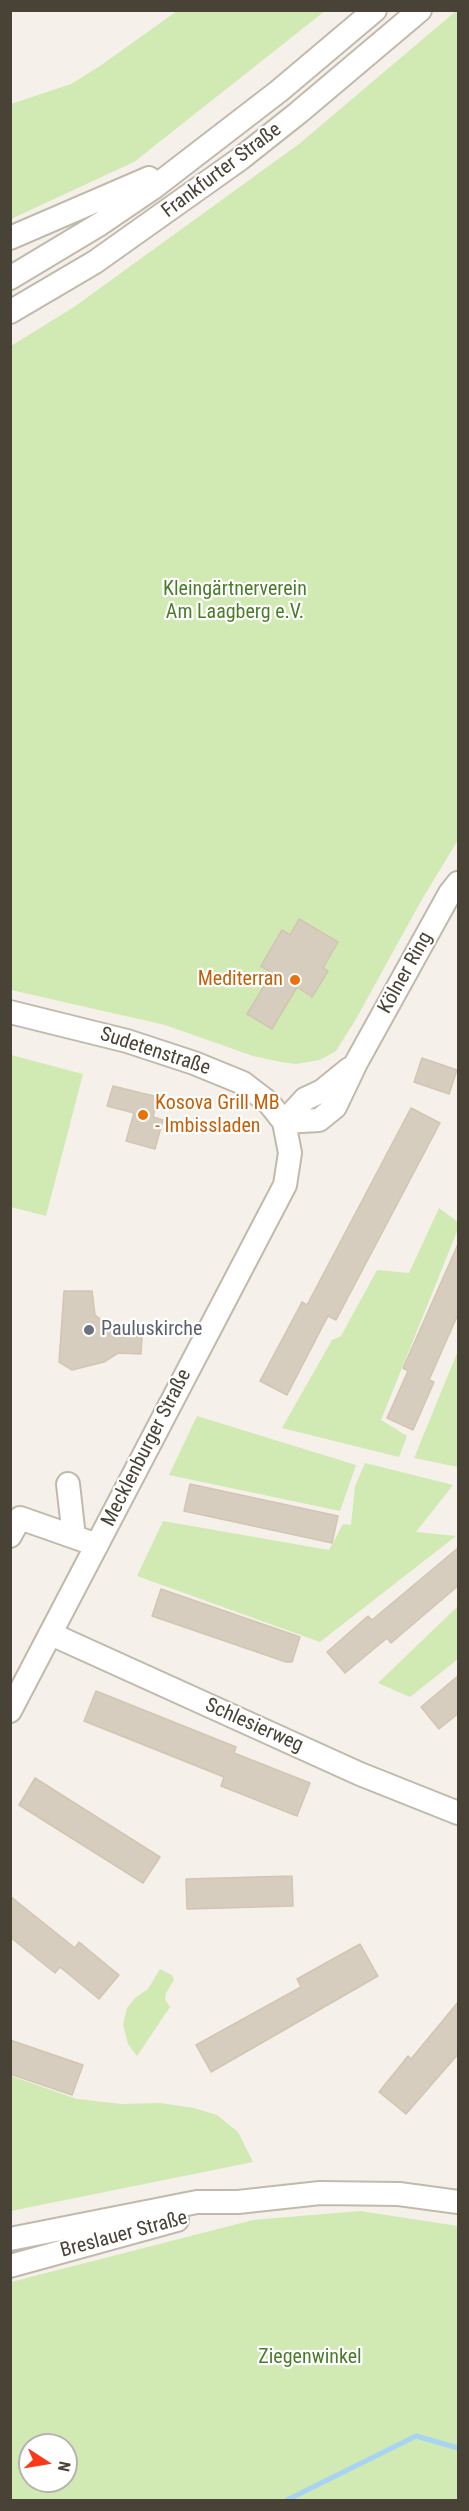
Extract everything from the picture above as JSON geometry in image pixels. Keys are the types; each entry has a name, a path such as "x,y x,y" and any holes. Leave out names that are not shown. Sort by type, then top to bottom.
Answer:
{"street":[{"name":"Frankfurter Straße","path":"10,278 100,224 204,150 279,91 375,10"},
{"name":"Frankfurter Straße","path":"10,312 96,262 240,159 420,10"},
{"path":"10,238 139,183 204,150"},
{"name":"Kölner Ring","path":"284,1122 306,1099 322,1090 356,1063 450,893 459,883"},
{"name":"Sudetenstraße","path":"10,1012 127,1041 227,1076 256,1092 269,1103 284,1122"},
{"name":"Mecklenburger Straße","path":"10,1711 285,1185 290,1153 284,1122"},
{"path":"68,1484 74,1537"},
{"name":"Mecklenburger Straße","path":"10,1536 20,1518 97,1545"},
{"name":"Schlesierweg","path":"51,1634 360,1774 459,1813"},
{"name":"Breslauer Straße","path":"10,2240 197,2202 238,2202 320,2193 399,2194 459,2202"},
{"name":"Breslauer Straße","path":"10,2266 238,2202"}],"green space":[{"path":"177,11 325,11 134,162 11,219 11,104 71,84"},
{"name":"Kleingärtnerverein Am Laagberg e.V.","path":"458,11 458,840 336,1051 320,1060 296,1064 253,1056 165,1025 11,990 11,346 74,307 299,144"},
{"path":"11,1055 83,1074 46,1216 11,1207"},
{"path":"439,1208 458,1222 458,1229 381,1420 407,1436 399,1457 282,1428 332,1340 341,1336 377,1270 409,1273"},
{"path":"458,1351 458,1467 414,1458"},
{"path":"197,1416 356,1465 340,1511 169,1475"},
{"path":"365,1463 453,1485 416,1532 456,1536 320,1642 137,1576 163,1521 329,1550 343,1524 351,1525 355,1486"},
{"path":"458,1606 458,1659 410,1697 378,1683"},
{"path":"160,1969 172,1975 174,1980 165,1999 170,2007 137,2056 128,2044 123,2025 127,2008 135,1998 148,1989"},
{"path":"11,2076 77,2099 122,2104 161,2103 194,2108 217,2115 238,2132 253,2162 11,2211"},
{"name":"Ziegenwinkel","path":"360,2211 458,2226 458,2500 11,2500 11,2282 253,2220"}],"building":[{"name":"Mediterran","path":"299,919 338,942 323,968 328,971 312,997 297,987 272,1029 247,1014 272,973 261,966 282,930 290,935"},
{"path":"422,1058 457,1070 449,1094 414,1082"},
{"name":"Kosova Grill MB - Imbissladen","path":"113,1086 158,1097 153,1117 163,1120 155,1149 126,1141 134,1113 107,1106"},
{"path":"411,1108 440,1123 336,1320 328,1316 287,1395 260,1381 302,1302 307,1305"},
{"path":"459,1242 459,1312 429,1380 434,1382 413,1430 387,1418 408,1371 403,1368"},
{"name":"Pauluskirche","path":"64,1291 92,1291 95,1315 119,1333 142,1337 141,1354 118,1353 104,1362 72,1370 59,1362"},
{"path":"190,1484 338,1516 332,1543 184,1511"},
{"path":"459,1547 459,1585 391,1643 387,1638 345,1673 327,1652 368,1616 372,1620"},
{"path":"161,1589 300,1637 292,1662 286,1662 152,1616"},
{"path":"459,1675 459,1713 439,1729 421,1707"},
{"path":"96,1691 236,1747 234,1753 310,1783 297,1816 221,1786 224,1777 84,1721"},
{"path":"35,1778 160,1857 143,1883 19,1805"},
{"path":"292,1876 293,1906 187,1909 186,1879"},
{"path":"10,1896 75,1948 79,1942 119,1975 99,1999 60,1967 55,1973 10,1937"},
{"path":"360,1944 378,1976 211,2072 196,2045 301,1987 297,1979"},
{"path":"459,2001 459,2053 406,2114 379,2092 408,2056 411,2059"},
{"path":"10,2040 83,2065 72,2095 10,2074"}],"waterway":[{"path":"287,2500 416,2436 458,2448"}],"place":[{"name":"Mediterran","path":"295,980"},
{"name":"Kosova Grill MB - Imbissladen","path":"143,1115"},
{"name":"Pauluskirche","path":"89,1330"}]}
